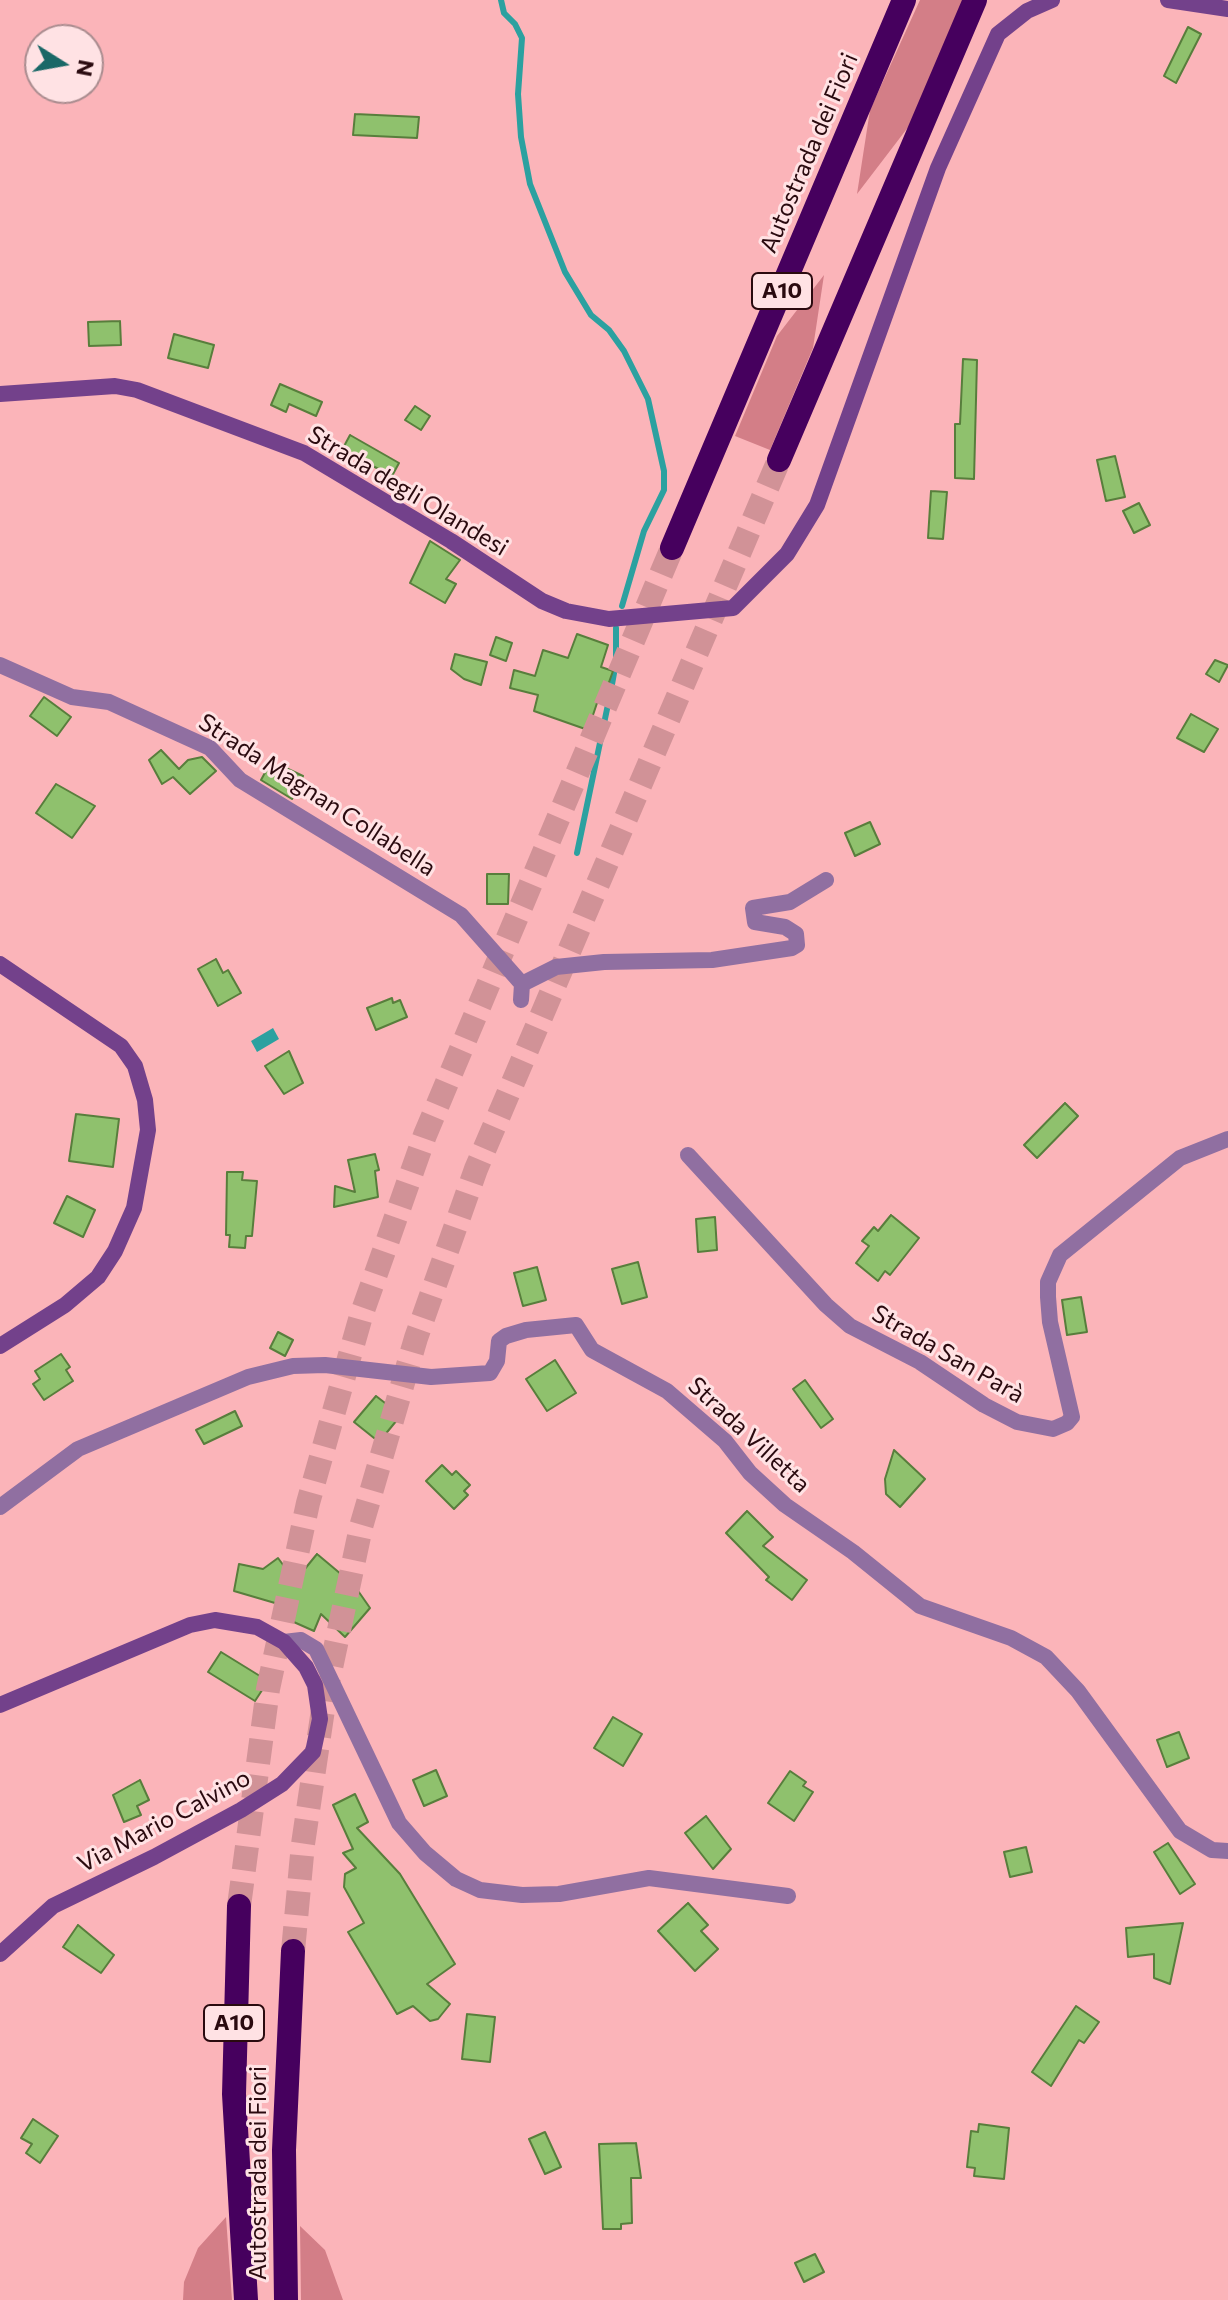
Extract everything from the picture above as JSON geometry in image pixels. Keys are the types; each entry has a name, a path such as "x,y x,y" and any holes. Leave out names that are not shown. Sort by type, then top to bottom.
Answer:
{"highway":[{"name":"Autostrada dei Fiori","path":"672,548 904,0"},
{"name":"A10","path":"779,460 975,0"},
{"name":"Autostrada dei Fiori","path":"239,1906 235,2140 245,2291"},
{"name":"Autostrada dei Fiori","path":"286,2291 284,2150 293,1951"}],"street":[{"name":"Strada degli Olandesi","path":"0,394 69,387 115,386 137,390 304,453 437,532 542,601 566,611 609,619 733,608 787,554 817,505 938,168 998,34 1027,11 1052,0"},
{"path":"1168,0 1228,9"},
{"name":"Strada Magnan Collabella","path":"0,665 72,697 109,702 210,748 240,780 461,915 521,992 556,967 604,962 712,960 792,948 797,945 796,934 785,927 755,922 753,908 790,902 826,880"},
{"path":"0,964 121,1046 135,1066 145,1100 148,1130 134,1208 115,1251 98,1277 65,1305 0,1346"},
{"name":"Strada San Parà","path":"688,1155 826,1305 850,1326 920,1362 967,1396 1006,1416 1034,1427 1053,1429 1067,1423 1072,1417 1050,1322 1048,1297 1048,1282 1060,1255 1180,1158 1228,1139"},
{"name":"Strada Villetta","path":"0,1507 78,1449 248,1377 293,1366 325,1365 431,1377 490,1373 497,1361 499,1341 506,1336 526,1330 576,1325 592,1350 667,1391 725,1441 750,1473 785,1505 853,1552 920,1606 1011,1638 1046,1657 1078,1691 1180,1831 1212,1850 1228,1851"},
{"name":"Via Mario Calvino","path":"0,1705 190,1625 215,1620 236,1621 257,1627 284,1642 306,1667 315,1685 320,1719 313,1752 300,1767 241,1810 53,1906 0,1954"},
{"path":"284,1642 301,1640 316,1649 399,1823 425,1853 456,1879 480,1890 522,1895 559,1894 649,1878 788,1896"}],"shaded area":[{"path":"920,0 963,0 909,126 857,194 870,110"},
{"path":"824,275 813,348 770,450 735,436 777,336"},
{"path":"226,2217 232,2300 183,2300 184,2282 198,2248"},
{"path":"300,2226 325,2250 343,2300 301,2300"}],"water":[{"path":"273,1028 279,1039 257,1052 251,1041"}],"building":[{"path":"1188,27 1201,34 1176,83 1164,76"},
{"path":"355,114 419,117 417,138 353,135"},
{"path":"120,321 121,345 89,346 88,322"},
{"path":"174,334 214,345 208,368 168,358"},
{"path":"963,359 977,360 974,479 955,478 955,424 960,424"},
{"path":"280,384 322,402 316,416 289,404 286,412 271,405"},
{"path":"415,406 430,416 421,430 405,420"},
{"path":"350,435 399,463 392,476 342,450"},
{"path":"1115,456 1125,497 1106,501 1097,460"},
{"path":"931,491 947,492 943,539 928,538"},
{"path":"1139,503 1150,525 1134,533 1123,511"},
{"path":"430,541 460,560 446,579 456,584 445,603 410,583"},
{"path":"577,634 608,645 601,667 613,671 608,685 603,685 588,730 534,711 538,695 510,688 514,670 535,676 543,650 568,658"},
{"path":"496,637 512,643 506,661 490,655"},
{"path":"455,654 487,662 481,685 464,679 451,669"},
{"path":"1215,660 1228,665 1219,682 1206,674"},
{"path":"44,697 71,717 57,736 30,716"},
{"path":"1191,714 1218,729 1204,752 1177,738"},
{"path":"161,750 179,769 188,760 202,757 216,771 190,794 173,777 162,784 149,760"},
{"path":"284,767 303,776 292,799 261,780 267,769 279,776"},
{"path":"56,784 95,806 72,838 36,813"},
{"path":"870,822 880,844 855,856 845,833"},
{"path":"487,874 509,874 508,904 487,904"},
{"path":"216,959 223,973 228,970 241,993 218,1006 198,969"},
{"path":"392,998 393,1003 400,1000 407,1017 376,1030 367,1008"},
{"path":"289,1051 303,1083 284,1094 265,1066"},
{"path":"1065,1103 1078,1116 1037,1158 1024,1145"},
{"path":"76,1114 119,1119 113,1167 69,1161"},
{"path":"375,1154 379,1170 375,1171 378,1197 334,1207 335,1186 355,1192 348,1160"},
{"path":"227,1172 243,1172 242,1180 257,1181 252,1236 246,1236 245,1248 229,1247 230,1235 226,1235"},
{"path":"67,1196 95,1210 83,1237 54,1223"},
{"path":"891,1215 919,1238 890,1275 885,1271 878,1281 856,1263 869,1246 862,1241 874,1227 878,1231"},
{"path":"715,1217 717,1250 698,1252 696,1219"},
{"path":"638,1262 647,1297 622,1304 612,1269"},
{"path":"537,1267 546,1300 523,1306 514,1273"},
{"path":"1081,1297 1087,1332 1067,1335 1062,1300"},
{"path":"278,1332 293,1340 285,1356 270,1348"},
{"path":"61,1354 70,1367 66,1370 73,1381 44,1400 33,1384 40,1379 35,1371"},
{"path":"555,1360 576,1393 547,1411 526,1379"},
{"path":"805,1380 833,1419 821,1428 793,1389"},
{"path":"376,1396 394,1410 390,1414 397,1420 379,1442 354,1422"},
{"path":"235,1411 242,1426 204,1444 196,1430"},
{"path":"894,1450 925,1479 900,1507 886,1494 885,1479"},
{"path":"442,1465 452,1475 456,1471 470,1485 464,1491 468,1495 454,1509 426,1481"},
{"path":"747,1511 773,1537 763,1546 807,1580 792,1600 766,1580 769,1577 726,1533"},
{"path":"317,1554 354,1585 370,1608 345,1637 321,1614 314,1631 287,1619 292,1608 234,1591 239,1564 263,1569 278,1558 295,1581"},
{"path":"221,1652 268,1681 255,1701 208,1672"},
{"path":"613,1717 642,1734 623,1766 594,1748"},
{"path":"1179,1732 1189,1758 1167,1767 1157,1740"},
{"path":"436,1770 447,1796 424,1806 413,1780"},
{"path":"790,1771 806,1782 803,1786 813,1792 794,1821 768,1803"},
{"path":"140,1780 149,1800 137,1806 141,1815 124,1822 113,1795"},
{"path":"355,1794 368,1822 357,1828 400,1874 455,1964 427,1984 450,2004 438,2019 430,2021 413,2006 397,2014 348,1932 364,1923 344,1887 345,1874 356,1868 343,1853 353,1849 333,1805"},
{"path":"706,1816 731,1849 713,1869 685,1833"},
{"path":"1168,1843 1195,1884 1180,1894 1154,1852"},
{"path":"1026,1847 1032,1872 1010,1877 1004,1852"},
{"path":"688,1903 708,1925 701,1931 718,1949 695,1971 658,1931"},
{"path":"1183,1923 1170,1984 1154,1978 1154,1954 1128,1957 1126,1928"},
{"path":"78,1925 114,1955 101,1973 63,1947"},
{"path":"1076,2006 1099,2022 1084,2043 1079,2040 1051,2086 1032,2072"},
{"path":"467,2014 495,2017 490,2062 462,2059"},
{"path":"33,2119 58,2136 40,2163 26,2153 32,2144 21,2138"},
{"path":"979,2124 1009,2128 1004,2179 974,2176 975,2168 967,2167 971,2131 978,2132"},
{"path":"545,2132 561,2167 545,2174 529,2139"},
{"path":"636,2143 641,2178 631,2178 632,2223 621,2224 621,2229 603,2229 599,2144"},
{"path":"815,2254 824,2272 804,2282 795,2263"}],"waterway":[{"path":"501,0 504,13 515,24 522,38 518,94 521,137 530,184 565,272 591,315 609,330 624,351 648,399 664,471 664,490 644,531 622,606"},
{"path":"577,853 616,662 616,628"}],"tunnel":[{"path":"293,1951 303,1844 325,1696 361,1527 416,1338 476,1169 779,460"},
{"path":"239,1906 268,1689 308,1503 361,1316 425,1135 672,548"}]}
